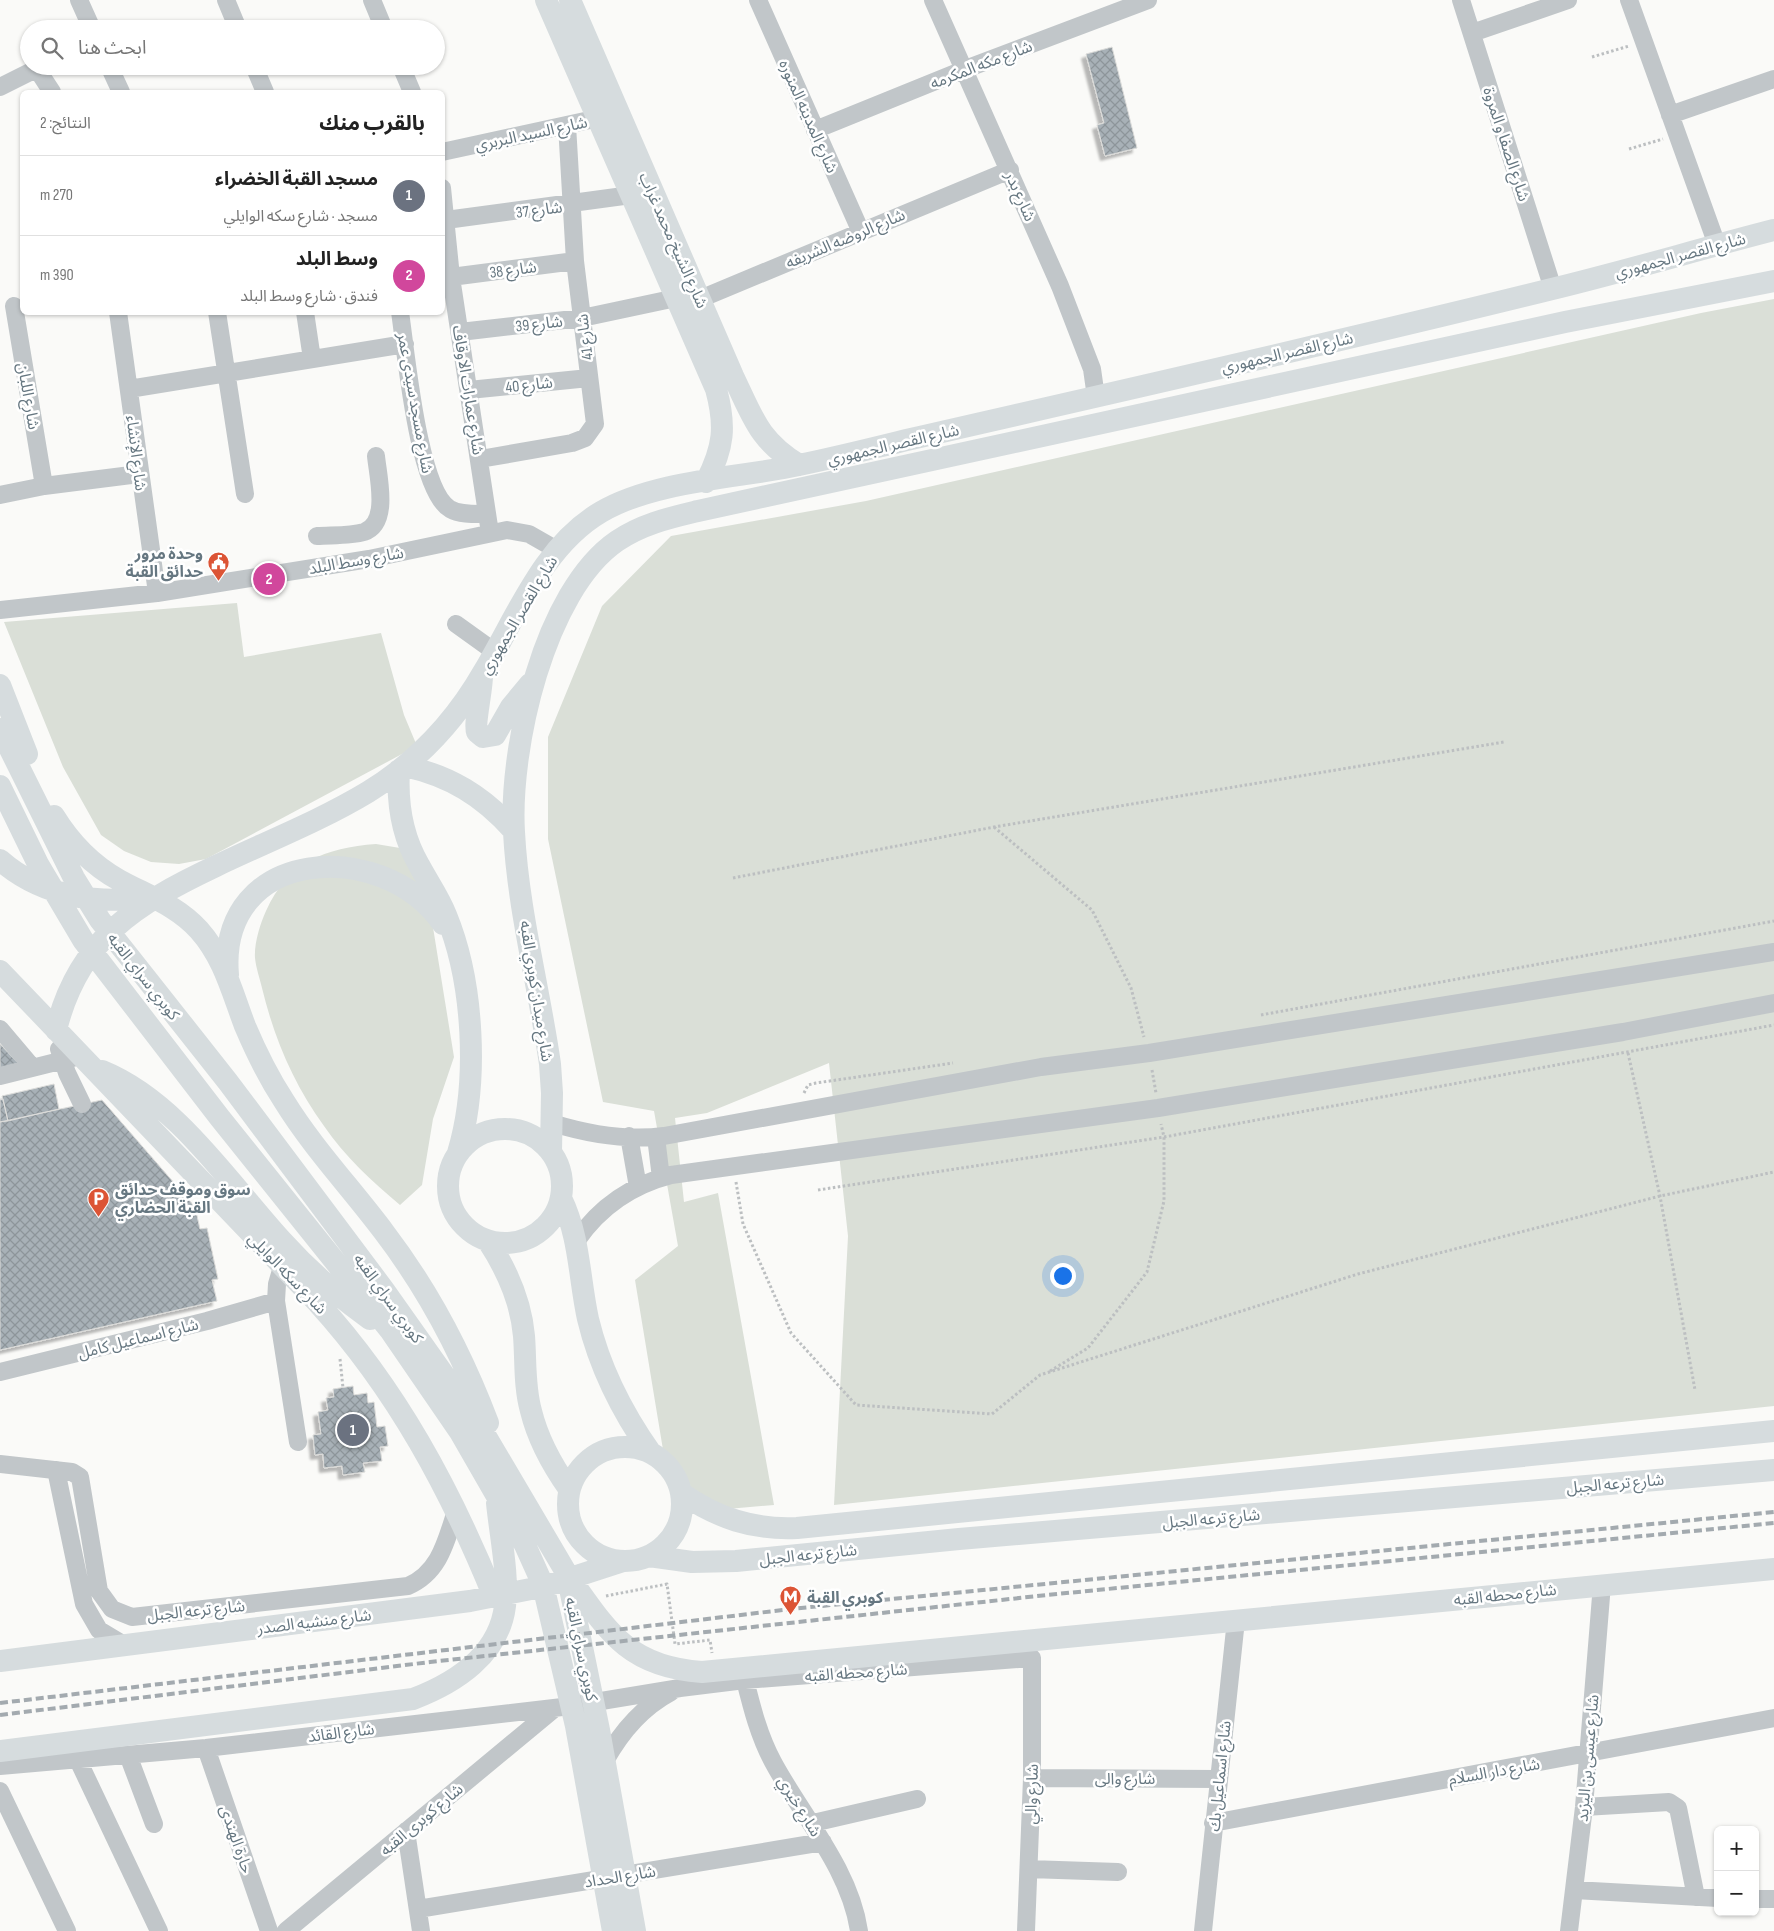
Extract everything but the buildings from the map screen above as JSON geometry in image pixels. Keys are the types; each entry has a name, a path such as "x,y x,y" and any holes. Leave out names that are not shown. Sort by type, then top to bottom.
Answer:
{"main road":[{"name":"شارع الشيخ محمد غراب","path":"546,0 608,116 685,301 716,389 722,412 722,436 719,452 706,482"},
{"name":"شارع الشيخ محمد غراب","path":"570,0 608,116 631,195 685,301 762,434 778,452 798,465"},
{"name":"شارع القصر الجمهوري","path":"56,1030 65,997 91,952 114,926 155,896 347,804 402,768 439,734 482,675 519,606 558,550 597,514 626,499 798,465 1096,397 1554,289 1774,230"},
{"name":"شارع القصر الجمهوري","path":"513,830 521,739 535,680 556,623 585,572 617,541 655,521 1565,322 1774,281"},
{"path":"482,675 481,698 475,728 480,736 488,738 498,732 511,706 535,680"},
{"path":"0,686 40,786 59,823 71,839 101,868 172,906 199,930 210,944 228,976 236,1002 257,1053 283,1101 315,1146 400,1254 439,1315 475,1388 499,1457"},
{"name":"كوبري سراي القبه","path":"0,730 74,878 100,920 228,1082 373,1275 478,1423 567,1574 599,1730 634,1931"},
{"path":"513,830 499,814 465,788 426,770 402,768 398,790 404,829 418,864 445,912 457,944 465,988 472,1074 468,1114 458,1153 449,1175 449,1199 456,1215 467,1229 488,1240 512,1243 534,1235 552,1219 561,1198"},
{"name":"كوبري سراي القبه","path":"0,786 51,887 109,976 390,1330 460,1432 525,1545 543,1585 576,1726 613,1931"},
{"name":"شارع ميدان كوبري القبه","path":"513,830 519,882 550,1064 551,1152"},
{"name":"شارع القصر الجمهوري","path":"0,860 33,882 66,895 102,900 155,896"},
{"path":"228,976 230,938 246,904 274,879 310,867 328,866 364,870 398,884 427,906 457,944"},
{"name":"شارع سكه الوايلي","path":"0,972 56,1030 75,1064 282,1267 341,1329 380,1378 412,1428 456,1511 494,1597"},
{"path":"75,1064 123,1080 164,1109 304,1264 349,1304 390,1330"},
{"path":"458,1153 476,1137 498,1129 510,1129 533,1136 551,1152 561,1174 561,1198 577,1240 588,1319 603,1366 624,1411 651,1453 671,1469 682,1492 681,1518 676,1530 660,1550 649,1556 624,1562 611,1560 588,1548 572,1527 567,1502 569,1489 581,1467 601,1451 626,1446 651,1453"},
{"path":"488,1240 508,1276 521,1313 527,1391 536,1428 544,1450 569,1489"},
{"name":"شارع ترعه الجبل","path":"682,1492 721,1516 766,1528 797,1528 1774,1431"},
{"path":"1597,1448 1598,1485"},
{"name":"شارع ترعه الجبل","path":"649,1556 692,1562 722,1562 959,1539 1774,1470"},
{"path":"0,1751 413,1699 444,1685 467,1671 481,1658 502,1622 506,1605 504,1565 496,1492"},
{"path":"956,1512 959,1539"},
{"path":"476,1553 492,1557 509,1556 572,1527"},
{"name":"شارع منشيه الصدر","path":"0,1661 494,1597 546,1586 624,1562"},
{"name":"شارع محطه القبه","path":"567,1574 608,1631 641,1657 682,1670 712,1671 1602,1584 1774,1569"}],"street":[{"path":"79,0 88,20"},
{"path":"226,0 234,20"},
{"path":"372,0 380,20"},
{"name":"شارع المدينه المنوره","path":"758,0 862,232"},
{"name":"شارع بدر","path":"933,0 963,70 1010,170 1083,342 1092,369 1096,397"},
{"name":"شارع مكه المكرمه","path":"815,130 963,70 1148,0"},
{"name":"شارع الصفا و المروة","path":"1461,0 1554,289"},
{"path":"1472,33 1568,0"},
{"path":"1629,0 1717,245"},
{"path":"0,88 25,75"},
{"path":"43,75 51,90"},
{"path":"113,75 120,90"},
{"path":"258,75 265,90"},
{"path":"405,75 411,90"},
{"path":"1670,115 1774,80"},
{"name":"شارع السيد البربري","path":"445,151 608,116"},
{"name":"شارع 41","path":"480,459 572,443 585,438 595,424 576,261 567,125"},
{"name":"شارع الروضه الشريفه","path":"685,301 862,232 1010,170"},
{"name":"شارع 37","path":"446,220 631,195"},
{"name":"شارع عمارات الاوقاف","path":"445,212 452,277 490,533"},
{"name":"شارع 38","path":"452,277 576,261"},
{"name":"شارع 39","path":"460,332 582,318 685,301"},
{"name":"شارع اللبان","path":"12,307 44,486"},
{"name":"شارع الإنشاء","path":"118,315 157,593"},
{"path":"217,315 245,494"},
{"path":"305,315 312,359"},
{"name":"شارع مسجد سيدى عمر","path":"400,315 422,455 430,484 438,499 450,510 470,514 487,514"},
{"path":"129,389 405,344"},
{"name":"شارع 40","path":"469,390 589,378"},
{"path":"317,536 363,532 375,524 380,511 376,456"},
{"path":"0,495 44,486 139,474"},
{"name":"شارع وسط البلد","path":"0,610 157,593 369,559 507,530 530,534 558,550"},
{"path":"363,532 369,559"},
{"path":"456,624 495,652"},
{"path":"552,1123 590,1133 656,1137 1041,1067 1169,1050 1774,952"},
{"path":"577,1240 598,1214 624,1194 661,1178 1158,1108 1624,1032 1774,1003"},
{"path":"0,1029 33,1068"},
{"path":"0,1061 7,1074 33,1068 75,1064 82,1104"},
{"path":"629,1136 638,1187"},
{"path":"656,1137 661,1178"},
{"path":"282,1267 277,1284 276,1301 298,1442"},
{"name":"شارع اسماعيل كامل","path":"0,1372 208,1321 276,1301"},
{"name":"شارع ترعه الجبل","path":"0,1464 72,1472 82,1481 99,1590 106,1604 112,1609 132,1617 408,1586 424,1577 438,1560 456,1511"},
{"path":"56,1470 88,1613 103,1633 124,1645"},
{"name":"شارع عيسى بن اليزيد","path":"1569,1931 1584,1807 1602,1584"},
{"name":"شارع اسماعيل بك","path":"1203,1931 1236,1620"},
{"name":"شارع محطه القبه","path":"680,1688 745,1680 1032,1658"},
{"name":"شارع والي","path":"1026,1931 1032,1778 1032,1658"},
{"name":"شارع خيري","path":"745,1680 757,1726 773,1763 813,1823 823,1842 845,1888 859,1931"},
{"path":"605,1761 614,1745 636,1717 664,1696 680,1688"},
{"name":"شارع القائد","path":"0,1766 206,1748 563,1707 680,1688"},
{"path":"563,1707 592,1730 605,1761 622,1876 634,1931"},
{"name":"شارع كوبرى القبه","path":"286,1931 406,1832 563,1707"},
{"name":"شارع دار السلام","path":"1213,1823 1774,1718"},
{"name":"حارة الهندى","path":"206,1748 269,1931"},
{"path":"128,1755 154,1824"},
{"path":"78,1760 159,1931"},
{"name":"شارع والى","path":"1032,1778 1218,1779"},
{"path":"0,1791 67,1931"},
{"path":"813,1823 917,1799"},
{"path":"1584,1807 1674,1803 1678,1808 1696,1897"},
{"path":"406,1832 421,1931"},
{"name":"شارع الحداد","path":"418,1909 823,1842"},
{"path":"1029,1870 1118,1872"},
{"path":"1574,1890 1714,1898"},
{"path":"1759,1899 1774,1899"}],"path":[{"path":"1592,56 1644,42"},
{"path":"1629,149 1678,135"},
{"path":"733,878 994,827 1504,742"},
{"path":"1260,1015 1774,921"},
{"path":"818,1190 1164,1137 1774,1025"},
{"path":"1134,1038 1154,1035"},
{"path":"1628,1052 1660,1196 1695,1390"},
{"path":"801,1110 804,1090 808,1085 961,1062"},
{"path":"734,1168 743,1224 791,1333 856,1405 992,1414 1040,1375 1358,1274 1660,1196 1774,1172"},
{"path":"627,1592 667,1584 675,1644 710,1640"}],"shaded area":[{"path":"1774,299 1774,1406 834,1505 848,1236 829,1063 707,1113 675,1118 684,1202 718,1193 774,1505 705,1511 666,1468 635,1280 678,1246 654,1111 603,1102 548,839 548,737 602,606 671,536 866,501 1701,313"},
{"path":"237,603 244,657 381,633 404,715 417,746 206,859 179,864 151,862 124,851 101,835 63,767 4,622"},
{"path":"376,844 400,848 425,878 454,1057 433,1119 422,1185 400,1205 369,1178 341,1148 303,1094 279,1043 267,1007 255,958 258,934 266,911 285,880 297,869 325,854 340,849"}],"railway":[{"path":"0,1703 791,1609 1774,1512"},
{"path":"0,1715 430,1662 1047,1595 1774,1523"}],"place":[{"name":"وسط البلد","path":"269,579"},
{"name":"وحدة مرور حدائق القبة","path":"219,581"},
{"name":"سوق وموقف حدائق القبة الحضاري","path":"99,1217"},
{"name":"مسجد القبة الخضراء","path":"353,1430"},
{"name":"كوبري القبة","path":"791,1616"}]}
